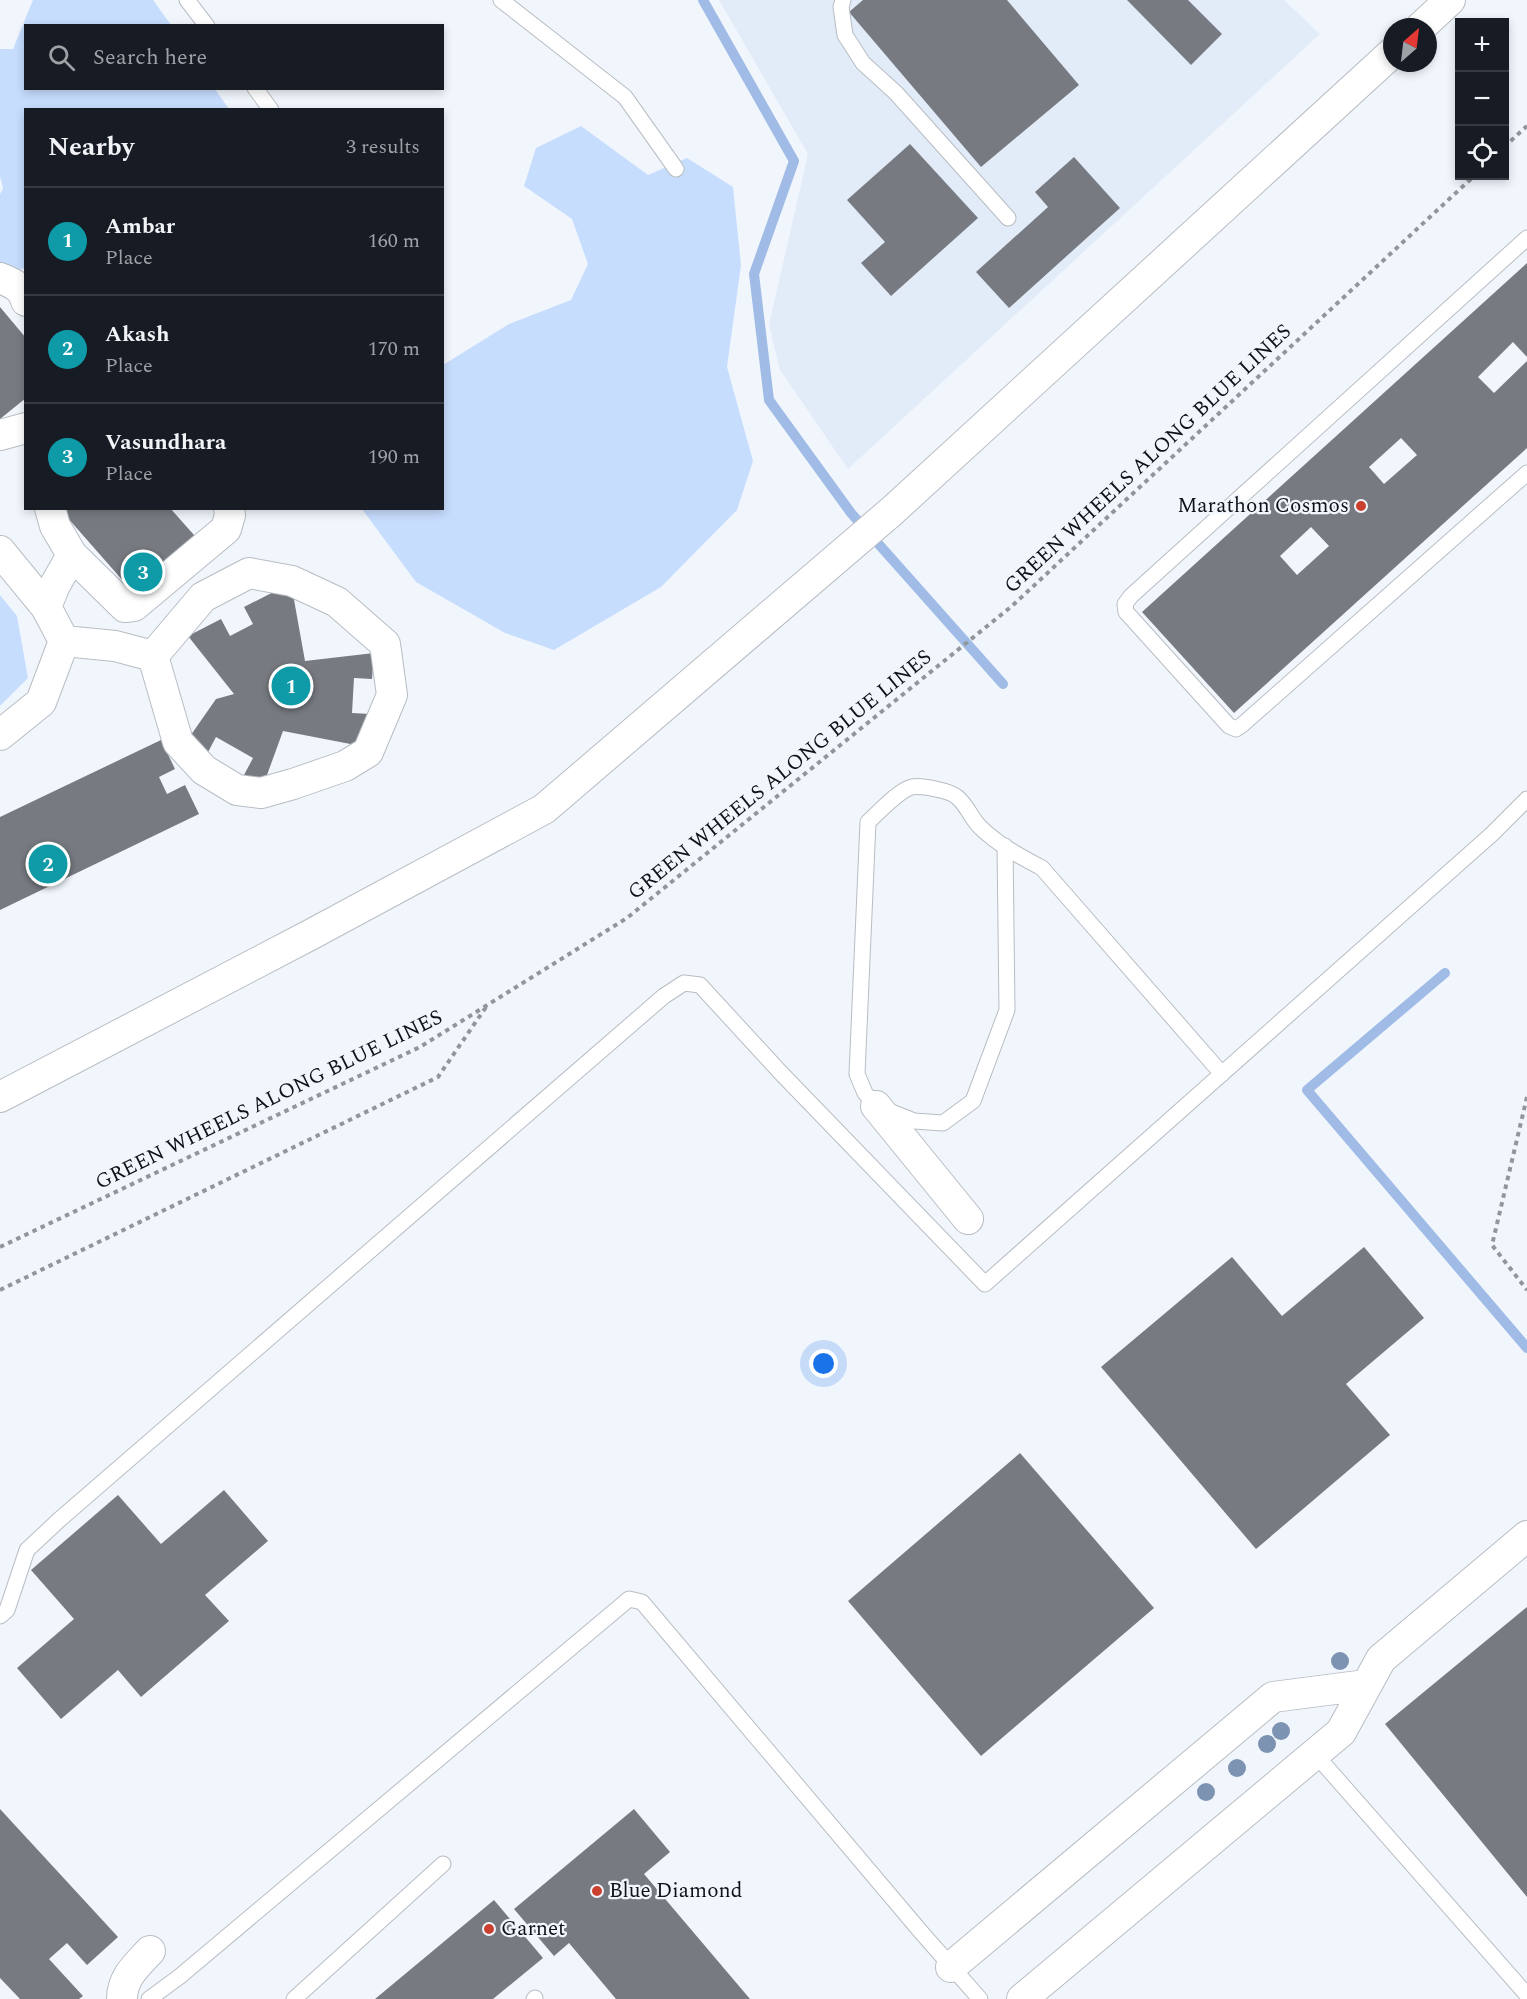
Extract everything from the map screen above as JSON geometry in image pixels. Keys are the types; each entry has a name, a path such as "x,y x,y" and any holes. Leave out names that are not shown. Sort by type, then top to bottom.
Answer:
{"street":[{"path":"1430,18 1450,0"},
{"path":"0,1097 544,809 881,520 1383,61"},
{"path":"0,278 18,286 24,295"},
{"path":"0,435 24,429"},
{"path":"51,510 55,526 72,555 125,607 134,606 226,529 229,510"},
{"path":"0,551 46,607 64,641 41,702 0,735"},
{"path":"46,607 72,555"},
{"path":"249,573 292,581 337,602 385,644 392,695 368,752 360,757 345,766 261,793 237,790 204,770 178,742 153,656 203,597 249,573"},
{"path":"64,641 115,646 153,656"},
{"path":"876,1106 968,1219"},
{"path":"1022,1999 1341,1732 1381,1659 1527,1536"},
{"path":"951,1967 1273,1697 1366,1685"},
{"path":"122,1999 122,1986 133,1969 150,1951"}],"lane":[{"path":"188,0 206,24"},
{"path":"501,0 625,97 676,169"},
{"path":"843,0 845,35 864,63 896,93 1008,218"},
{"path":"256,90 270,108"},
{"path":"1527,238 1131,596 1125,604 1126,612 1229,726 1236,729 1527,473"},
{"path":"1005,846 1007,1010 973,1101 943,1123 914,1121 876,1106 865,1093 858,1074 868,822 896,797 912,787 934,789 957,796 980,827 1020,857 1042,868 1222,1074"},
{"path":"0,1616 7,1610 27,1550 59,1520 664,996 684,983 700,985 780,1072 985,1284 1492,834 1527,799"},
{"path":"149,1999 179,1977 629,1599 642,1602 980,1999"},
{"path":"1315,1754 1527,1995"},
{"path":"294,1999 443,1864"}],"path":[{"path":"1509,142 1527,126"},
{"name":"GREEN WHEELS ALONG BLUE LINES","path":"0,1246 420,1047 627,918 1012,606 1470,180"},
{"path":"0,1290 438,1077 488,1004"},
{"path":"1527,1097 1492,1245 1527,1290"}],"shaded area":[{"path":"33,0 153,0 170,24 24,24 24,90 216,90 228,108 24,108 24,268 0,275 0,194 3,188 0,176 0,49 13,49"},
{"path":"719,0 1284,0 1320,34 848,469 780,370 769,325 808,154"},
{"path":"581,126 648,175 687,158 733,187 741,265 727,367 753,461 737,510 661,587 554,650 505,633 416,582 363,510 444,510 444,364 509,324 571,300 588,264 572,219 524,186 536,148"},
{"path":"0,595 17,616 28,678 0,706"}],"building":[{"path":"863,0 1007,0 1079,85 981,167 849,12"},
{"path":"1127,0 1188,0 1222,34 1191,65"},
{"path":"910,144 978,218 891,296 861,263 885,242 847,200"},
{"path":"1074,157 1120,208 1009,308 976,272 1048,207 1035,192"},
{"name":"Marathon Cosmos","path":"1527,263 1527,357 1513,342 1478,377 1494,393 1527,361 1527,448 1234,713 1142,612","holes":["1401,438 1417,455 1384,484 1369,467","1311,527 1329,546 1297,575 1280,556"]},
{"path":"0,307 24,336 24,400 0,419"},
{"path":"61,510 172,510 202,544 139,599"},
{"path":"291,583 305,661 374,653 372,679 354,678 352,713 370,714 366,747 283,731 263,786 244,775 253,758 216,737 207,754 186,742 216,699 234,694 188,636 221,619 230,636 253,624 244,607"},
{"path":"161,740 175,769 159,777 167,794 185,785 199,814 0,910 0,817"},
{"path":"1364,1247 1424,1318 1346,1384 1390,1435 1256,1549 1101,1367 1232,1257 1282,1316"},
{"path":"1020,1453 1154,1608 981,1756 848,1601"},
{"path":"224,1490 268,1541 205,1595 229,1621 141,1697 118,1670 61,1719 17,1668 74,1619 31,1570 118,1495 161,1544"},
{"path":"1527,1607 1527,1897 1385,1724"},
{"path":"0,1809 118,1937 87,1965 67,1943 49,1959 83,1996 79,1999 20,1999 0,1978"},
{"name":"Blue Diamond","path":"634,1809 670,1852 644,1874 750,1999 616,1999 569,1943 554,1956 514,1909"},
{"name":"Garnet","path":"494,1900 543,1958 493,1999 375,1999"}],"waterway":[{"path":"703,0 794,161 754,274 769,400 851,513 1003,684"},
{"path":"1445,973 1307,1090 1527,1348"}],"place":[{"name":"Marathon Cosmos","path":"1361,506"},
{"name":"Vasundhara","path":"143,572"},
{"name":"Ambar","path":"291,686"},
{"name":"Akash","path":"48,864"},
{"name":"Blue Diamond","path":"597,1891"},
{"name":"Garnet","path":"489,1929"}]}
